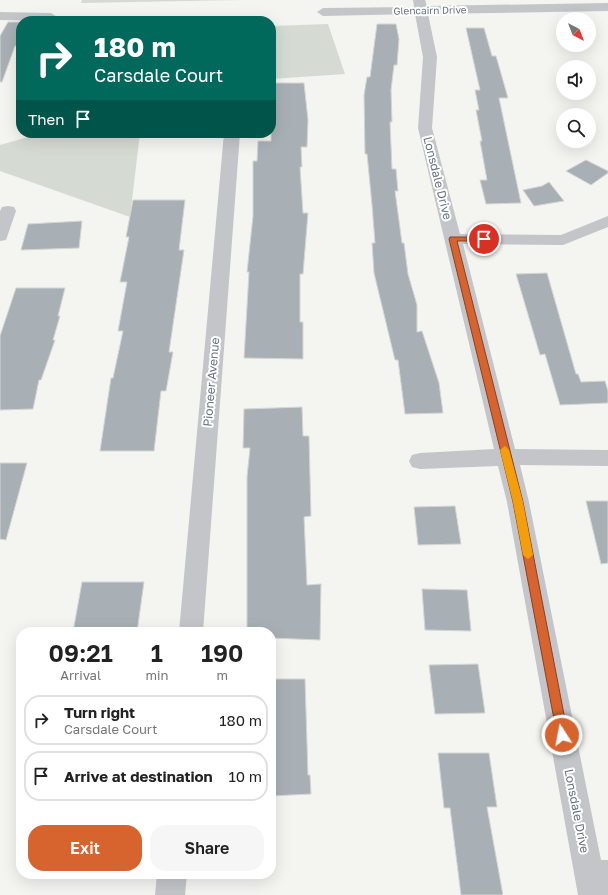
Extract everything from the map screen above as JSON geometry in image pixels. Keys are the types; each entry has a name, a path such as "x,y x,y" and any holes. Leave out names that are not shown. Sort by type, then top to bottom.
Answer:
{"street":[{"name":"Glencairn Drive","path":"323,12 420,5 608,7"},
{"name":"Lonsdale Drive","path":"420,5 430,57 425,128 518,502 597,882"},
{"path":"0,16 16,16"},
{"name":"Pioneer Avenue","path":"191,627 232,138"},
{"path":"0,236 8,211"},
{"path":"453,239 563,240 608,221"},
{"path":"420,461 507,457 608,458"},
{"path":"170,895 172,879"}],"shaded area":[{"path":"82,0 241,0 81,3"},
{"path":"328,24 345,74 276,79 276,26"},
{"path":"24,138 139,138 130,217 0,171 0,145"}],"building":[{"path":"8,22 16,22 16,46 2,82 0,82 0,36"},
{"path":"377,24 396,24 399,39 397,65 394,65 391,90 392,122 390,122 392,169 396,169 398,191 395,191 402,243 404,243 408,274 417,305 417,332 422,331 439,383 443,413 405,414 398,360 395,360 374,273 372,243 375,243 367,154 365,154 364,95 367,77 370,77"},
{"path":"466,28 484,28 492,56 496,56 508,98 499,98 521,203 486,204 480,180 487,180 476,110 479,110 475,90 480,90"},
{"path":"276,83 304,83 308,120 307,147 301,147 302,167 300,167 303,213 308,213 303,274 300,274 300,322 303,322 303,359 244,358 249,272 247,272 253,216 253,161 257,161 258,141 271,141 271,138 276,138"},
{"path":"586,160 608,171 608,173 591,185 566,171"},
{"path":"549,182 564,201 534,206 523,190 542,186"},
{"path":"133,200 185,200 179,250 184,250 169,352 173,352 166,391 161,391 154,451 100,451 111,378 113,378 123,331 118,331 127,282 120,282 129,237 126,237"},
{"path":"82,221 79,248 21,250 28,224"},
{"path":"547,273 576,374 578,374 581,382 605,381 608,391 608,403 560,405 545,354 540,355 516,274"},
{"path":"16,288 65,288 58,316 60,316 53,340 55,340 41,380 39,380 33,409 0,410 0,336"},
{"path":"302,407 303,436 309,436 311,516 304,517 307,585 321,584 320,640 276,638 276,627 247,627 247,477 250,448 243,448 244,409"},
{"path":"0,463 27,463 6,540 0,539"},
{"path":"586,501 608,501 608,563 601,564"},
{"path":"455,506 461,544 418,545 414,507"},
{"path":"82,582 144,582 138,627 74,627"},
{"path":"422,589 467,590 471,631 425,630"},
{"path":"478,664 485,713 435,714 429,665"},
{"path":"276,679 305,679 308,775 310,775 311,794 276,796"},
{"path":"438,753 489,753 497,807 487,807 503,895 461,895 450,808 444,808"}],"slow traffic":[{"path":"505,450 518,502 528,555"}],"route":[{"path":"484,239 453,239 518,502 562,735"}]}
